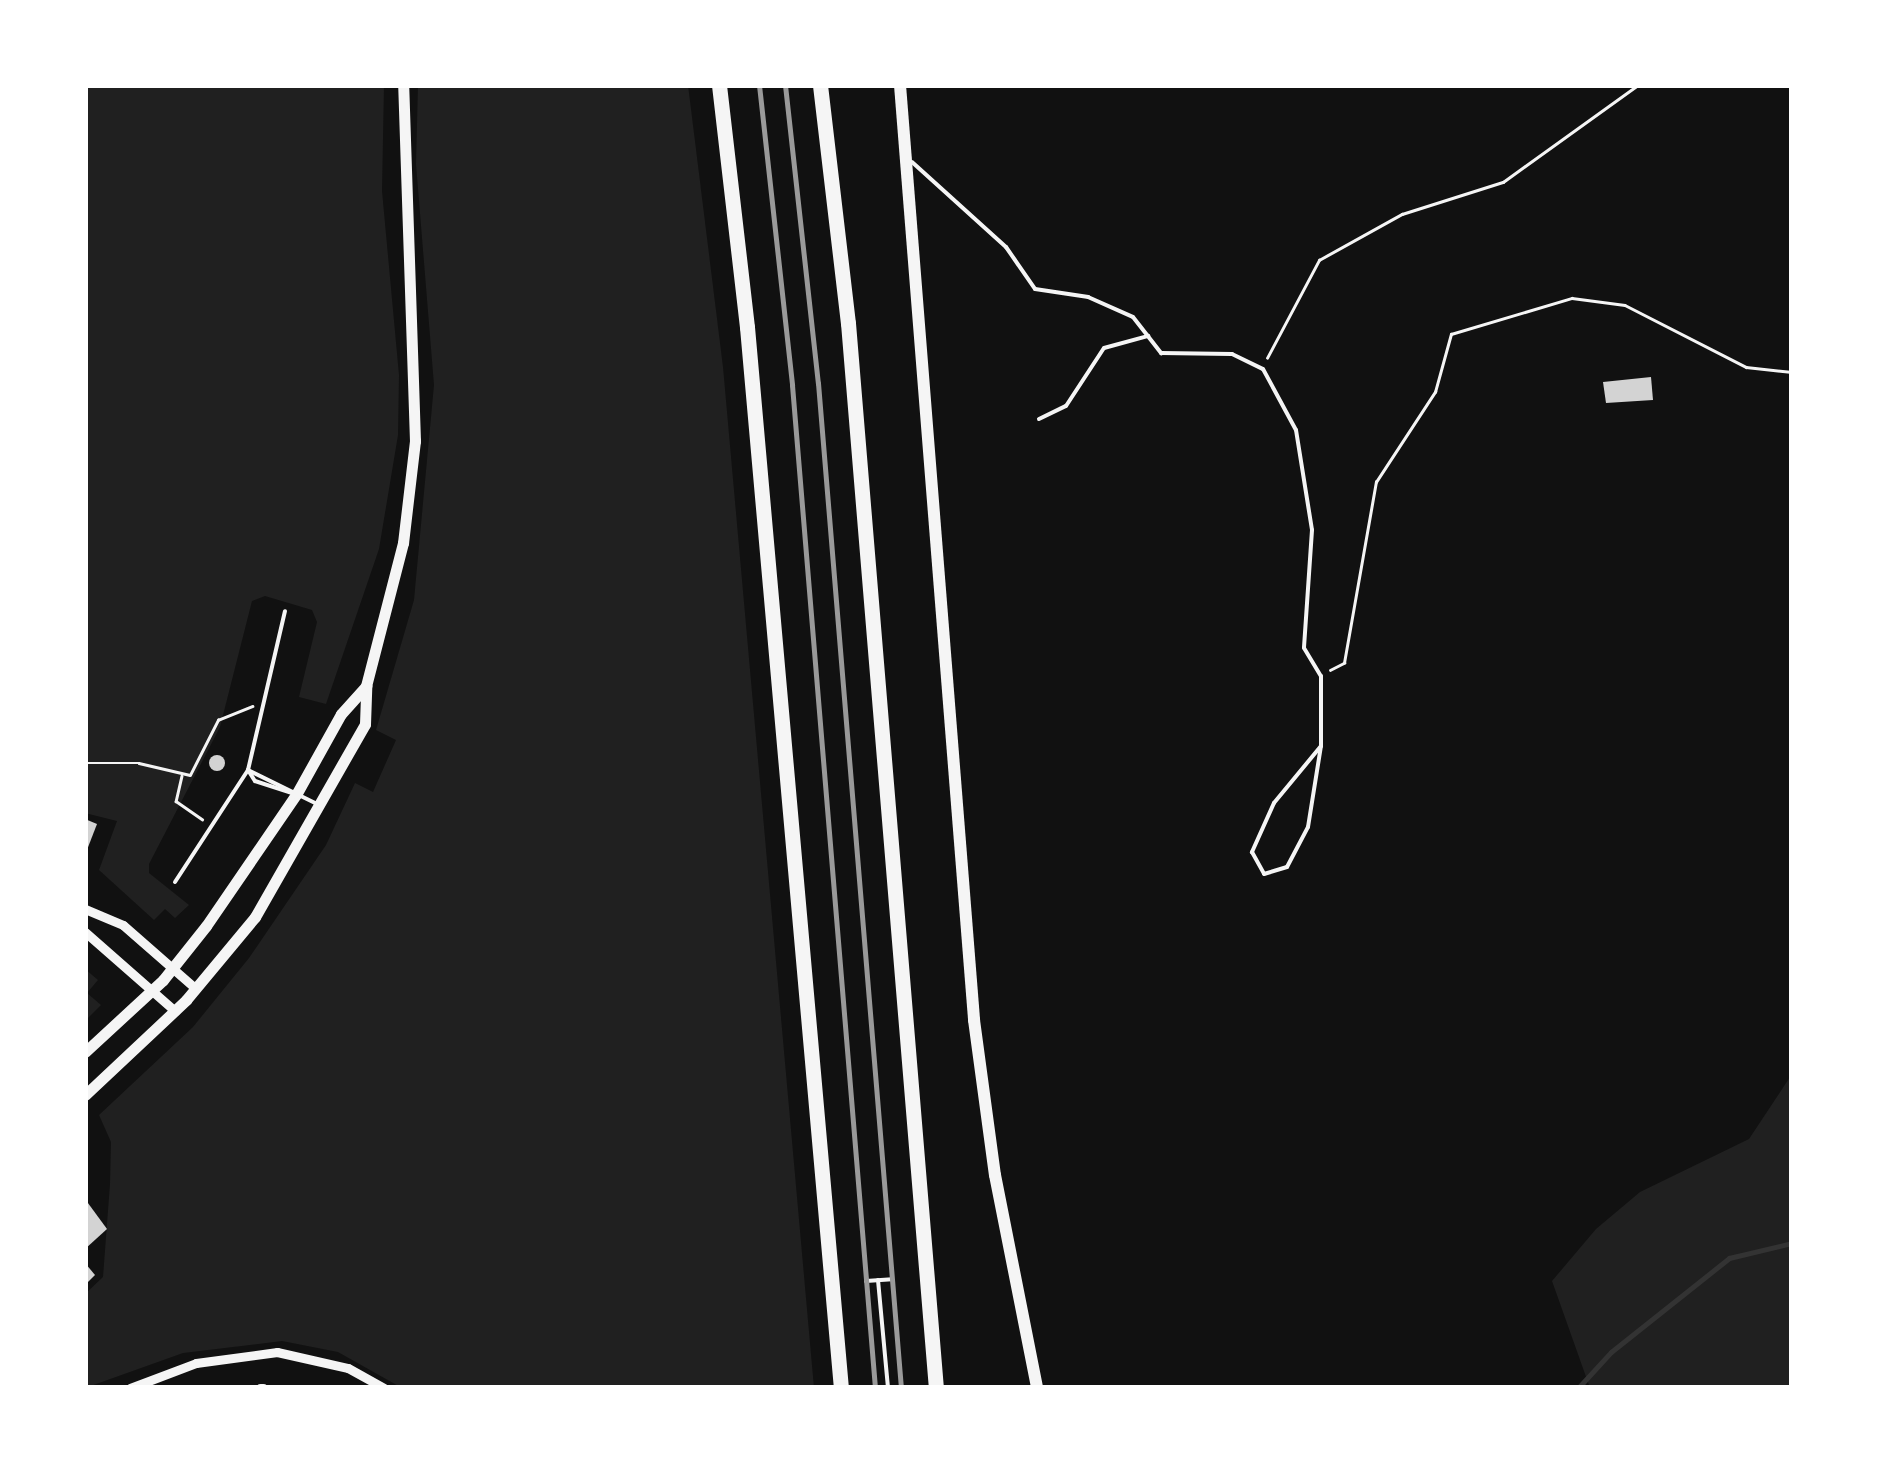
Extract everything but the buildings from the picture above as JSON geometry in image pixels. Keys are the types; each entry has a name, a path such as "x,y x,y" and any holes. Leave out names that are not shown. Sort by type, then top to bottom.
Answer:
{"highway":[{"path":"719,85 749,346 840,1388"},
{"path":"820,85 848,323 936,1388"}],"main road":[{"path":"900,85 974,1020 995,1175 1037,1388"}],"street":[{"path":"85,1096 175,1011 255,916 365,724 366,686 398,568 415,441 403,85"},
{"path":"85,1052 172,968 297,793 341,714 366,686"},
{"path":"85,909 123,925 196,988"},
{"path":"85,932 175,1011"},
{"path":"130,1388 196,1364 277,1352 348,1368 384,1388"}],"lane":[{"path":"908,158 1006,247 1036,289 1088,297 1133,317 1160,353 1232,354 1262,369 1296,430 1312,530 1304,648 1320,676 1321,746 1308,827 1287,867 1264,874 1252,852 1274,802 1321,746"},
{"path":"1040,419 1066,406 1104,348 1148,336"},
{"path":"174,882 248,770 285,611"},
{"path":"248,770 255,782 280,794 297,793"},
{"path":"248,770 321,806"},
{"path":"866,1281 892,1279"},
{"path":"878,1280 888,1388"}],"path":[{"path":"1262,369 1282,321 1319,260 1402,214 1503,182 1638,85"},
{"path":"1320,676 1344,663 1376,482 1435,392 1451,334 1572,298 1624,305 1746,367 1792,372"},
{"path":"85,764 139,763 190,775 218,720 267,700"},
{"path":"183,774 176,801 211,826"}],"shaded area":[{"path":"85,85 384,85 382,191 399,375 398,435 379,549 326,704 299,697 317,622 312,610 265,596 252,601 220,727 149,864 149,873 189,905 175,918 165,909 154,920 99,870 117,821 85,813"},
{"path":"418,85 688,85 723,367 814,1388 402,1388 338,1352 282,1341 183,1353 85,1388 85,1294 103,1277 110,1184 111,1142 99,1115 193,1027 249,958 326,845 355,783 373,792 396,740 376,730 414,600 434,385 416,164"},
{"path":"85,969 98,980 87,993 101,1005 85,1021"},
{"path":"1792,1074 1792,1388 1590,1388 1552,1281 1596,1229 1640,1192 1749,1139"}],"waterway":[{"path":"1578,1388 1611,1352 1729,1258 1792,1243"}],"railway":[{"path":"759,85 792,385 875,1388"},
{"path":"785,85 818,383 901,1388"}]}
